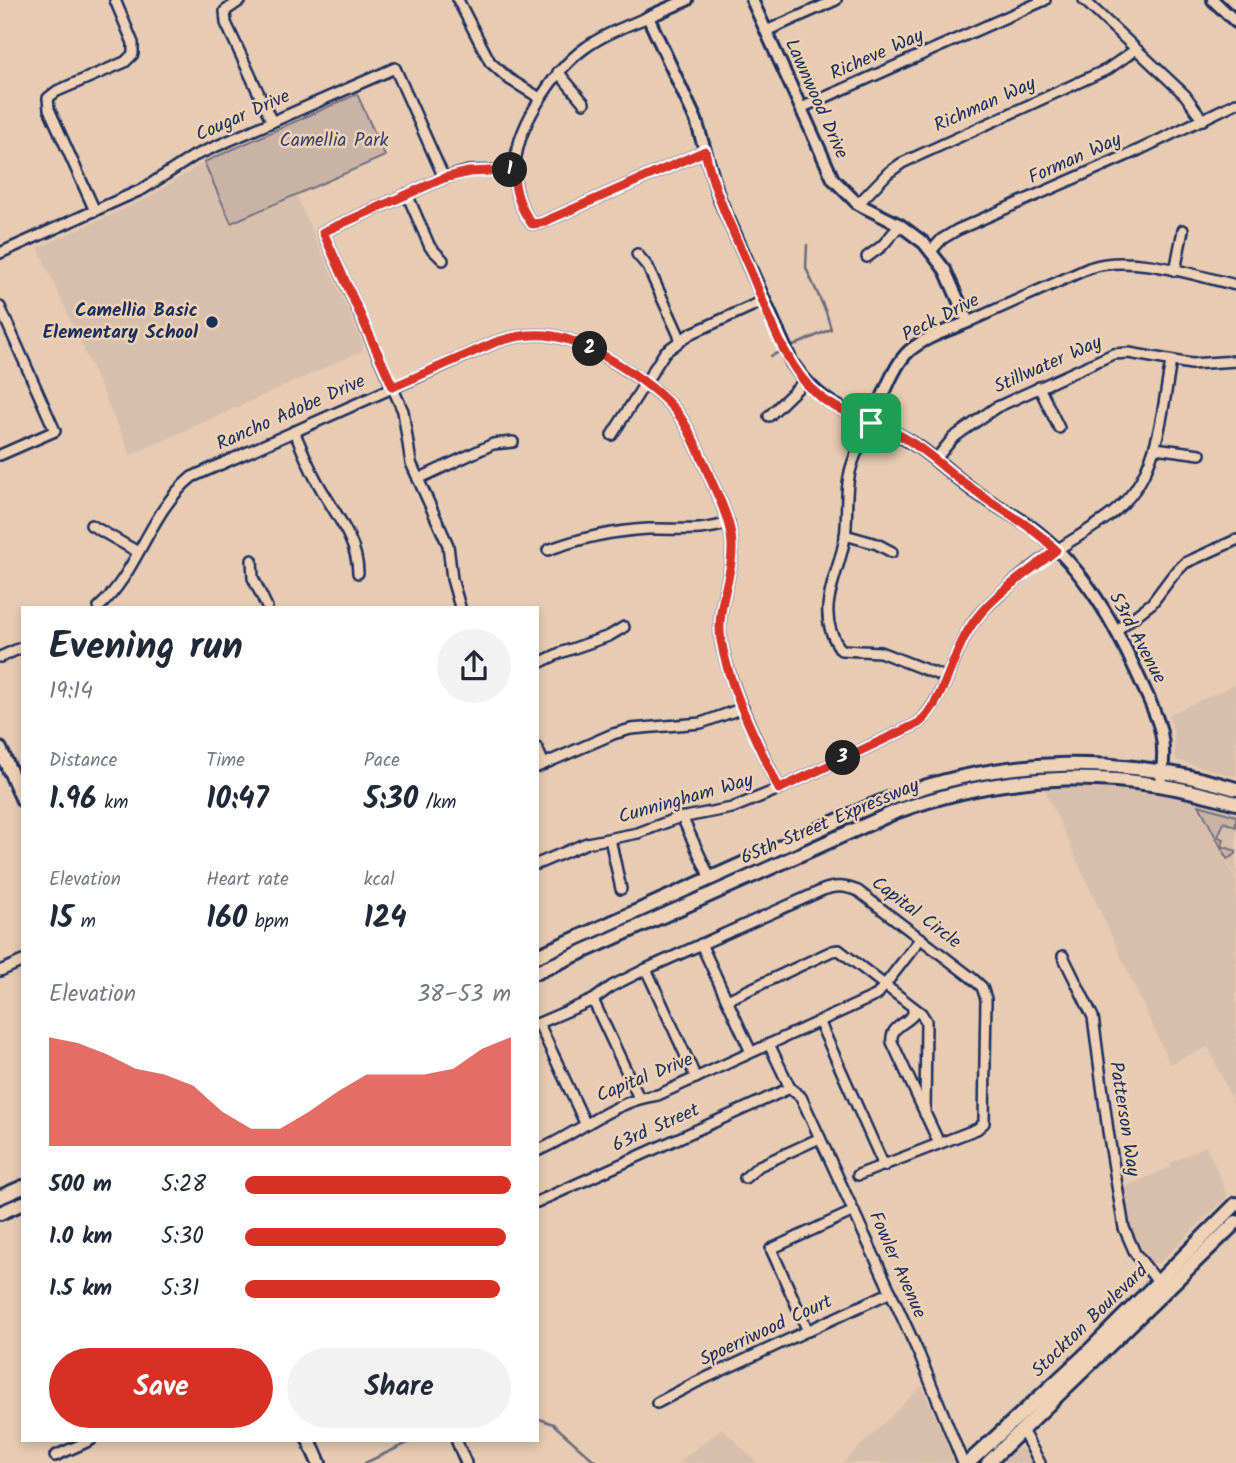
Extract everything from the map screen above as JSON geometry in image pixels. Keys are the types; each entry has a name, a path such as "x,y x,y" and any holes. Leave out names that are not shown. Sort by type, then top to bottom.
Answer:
{"main road":[{"path":"1,752 21,796"},
{"name":"65th Street Expressway","path":"539,955 895,797 962,776 1062,764 1109,765 1162,771 1236,789"},
{"name":"65th Street Expressway","path":"539,971 895,812 1001,783 1112,778 1160,785 1236,803"},
{"path":"0,1197 21,1188"},
{"path":"0,1213 21,1204"},
{"name":"Stockton Boulevard","path":"965,1463 1012,1422 1236,1204"},
{"name":"Stockton Boulevard","path":"988,1463 1023,1432 1236,1222"},
{"path":"1118,1337 1119,1326 1155,1293 1158,1282"},
{"path":"1012,1422 1023,1432"},
{"path":"310,1442 319,1463"}],"street":[{"path":"94,211 49,109 48,98 57,91 125,62 133,54 133,43 115,0"},
{"path":"241,0 225,10 226,23 272,122"},
{"path":"460,0 490,62 509,79 540,98"},
{"path":"687,0 595,41 570,59 540,98 521,132 516,146 514,170 520,202 532,224 541,223 705,151"},
{"name":"Lawnwood Drive","path":"752,0 829,172 858,204 900,225 932,250 945,270 968,322"},
{"path":"766,31 835,0"},
{"name":"Richeve Way","path":"801,108 1045,0"},
{"path":"1084,0 1185,95 1203,120"},
{"path":"1216,1 1236,22"},
{"name":"53rd Avenue","path":"648,17 696,120 717,191 763,301 792,363 804,382 829,404 902,436 977,493 1034,529 1056,550 1093,594 1117,630 1160,727 1164,753 1160,785"},
{"name":"Richman Way","path":"858,204 882,178 902,163 1108,69 1135,50"},
{"name":"Cougar Drive","path":"0,253 143,189 186,160 395,68 444,178"},
{"path":"558,72 584,103"},
{"name":"Forman Way","path":"932,250 957,230 1236,103"},
{"path":"460,606 448,545 408,451 403,411 323,232 444,178 469,172 514,170"},
{"path":"407,194 430,247 443,260"},
{"path":"867,257 900,225"},
{"path":"1175,271 1183,230"},
{"path":"637,254 648,267 681,340"},
{"name":"Peck Drive","path":"947,678 880,652 841,650 834,639 829,621 828,602 845,535 849,473 897,368 908,352 928,340 1097,265 1124,262 1236,285"},
{"path":"612,435 657,362 681,340 763,301"},
{"path":"0,307 55,431 0,455"},
{"name":"Rancho Adobe Drive","path":"100,606 118,585 166,503 192,477 496,342 526,335 554,336 584,345 644,382 670,404 685,424 729,523 732,537 732,563 722,603 720,629 725,656 743,708 779,789"},
{"name":"Stillwater Way","path":"935,460 953,438 1002,404 1113,354 1129,353 1171,361 1209,364 1236,361"},
{"name":"Cunningham Way","path":"539,863 574,847 638,833 682,817 732,808 779,789 919,723 933,707 962,640 977,617 990,603 1056,550 1110,517 1122,506 1141,480 1155,447 1171,361"},
{"path":"769,415 804,382"},
{"path":"1039,387 1059,428"},
{"path":"294,431 356,554 358,573"},
{"path":"418,479 493,444 513,442"},
{"path":"1155,447 1200,454"},
{"path":"548,550 626,531 702,530 729,523"},
{"path":"91,525 138,552"},
{"path":"845,535 877,544 892,552"},
{"path":"1117,630 1152,603 1185,563 1236,540"},
{"path":"252,560 253,578 267,606"},
{"path":"539,663 609,636 624,627"},
{"path":"0,657 21,648"},
{"path":"541,766 613,734 631,729 701,723 743,708"},
{"path":"682,817 710,878"},
{"path":"610,839 621,889"},
{"name":"Capital Circle","path":"539,1024 593,1000 612,986 646,969 834,886 846,886 858,891 982,987 986,999 984,1123 977,1129 858,1175"},
{"name":"Capital Drive","path":"539,1150 565,1138 585,1123 639,1098 658,1095 877,995 921,938"},
{"path":"701,944 751,1052"},
{"path":"727,1000 839,950 921,1013 926,1021 925,1114"},
{"name":"Patterson Way","path":"1063,956 1093,1017 1108,1131 1125,1228 1135,1253 1158,1282"},
{"path":"0,971 21,962"},
{"path":"646,969 696,1077"},
{"path":"593,1000 639,1098"},
{"path":"913,1008 913,1015 891,1034 939,1143"},
{"path":"819,1021 884,1166"},
{"path":"539,1026 585,1123"},
{"path":"769,1044 790,1088"},
{"name":"Fowler Avenue","path":"790,1088 801,1097 919,1354 965,1463"},
{"name":"63rd Street","path":"539,1201 790,1088"},
{"path":"745,1178 759,1166 820,1138"},
{"path":"808,1331 771,1249 854,1211"},
{"name":"Spoerriwood Court","path":"657,1403 891,1292"},
{"path":"1023,1432 1040,1463"},
{"path":"55,1456 86,1442"},
{"path":"457,1442 466,1463"}],"shaded area":[{"name":"Camellia Basic Elementary School","path":"204,162 231,223 296,195 363,344 362,351 131,455 38,248 148,198"},
{"path":"1236,684 1236,777 1177,760 1173,729 1168,715"},
{"path":"1085,784 1128,787 1195,800 1236,881 1236,1108 1208,1047 1170,1064 1043,786"},
{"path":"1197,801 1236,813 1236,879"},
{"path":"1206,1146 1228,1196 1159,1263 1149,1263 1136,1244 1129,1226 1122,1188 1171,1167 1170,1163"},
{"path":"922,1386 956,1463 843,1463"},
{"path":"722,1428 757,1463 678,1463"},
{"path":"1013,1449 1025,1449 1032,1463 998,1463"}],"green space":[{"name":"Camellia Park","path":"357,94 385,156 231,223 204,162"},
{"path":"1199,805 1236,816 1236,827 1224,822 1218,837 1224,839 1222,846 1236,851 1236,854 1227,859"}],"waterway":[{"path":"791,347 831,329 806,268 807,245"},
{"path":"771,356 784,350"},
{"path":"539,1419 553,1424 597,1463"},
{"path":"365,1463 410,1442"}],"place":[{"name":"Camellia Basic Elementary School","path":"212,322"}],"route":[{"path":"705,151 719,198 792,363 804,382 829,404 871,423 918,446 965,485 1034,529 1056,550 990,603 977,617 962,640 933,707 919,723 779,789 743,708 721,641 720,617 732,563 729,523 690,432 670,404 644,382 584,345 542,335 511,337 496,342 393,387 323,232 444,178 469,172 514,170 516,189 526,216 532,224 541,223 705,151"}]}
